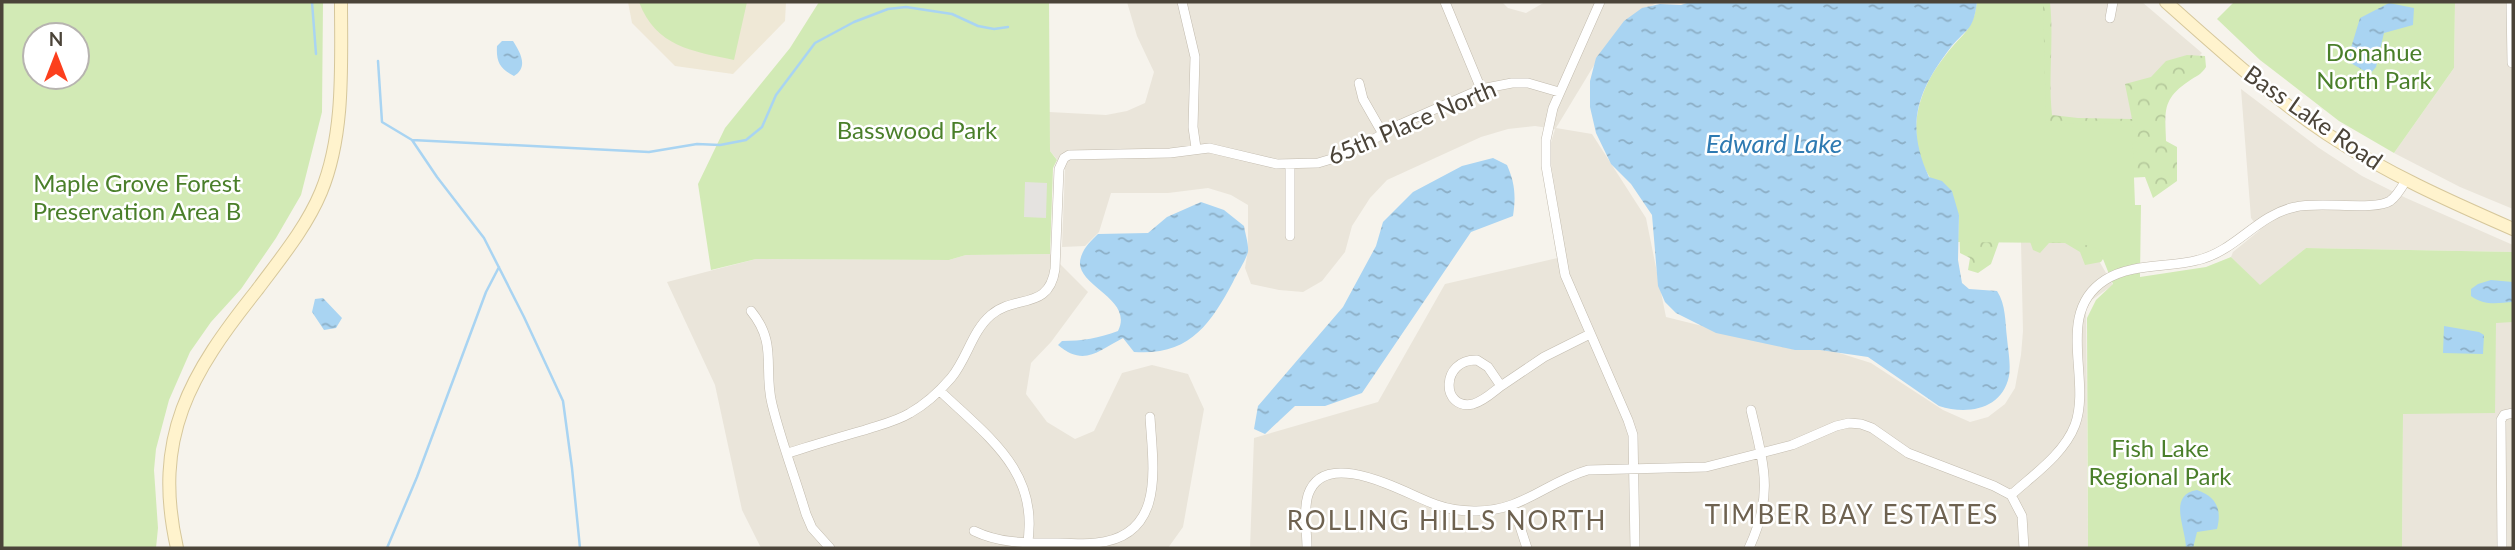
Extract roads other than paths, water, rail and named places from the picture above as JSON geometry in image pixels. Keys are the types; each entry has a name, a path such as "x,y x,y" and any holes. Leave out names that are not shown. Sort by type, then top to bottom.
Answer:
{"main road":[{"path":"177,548 169,502 170,461 178,421 187,395 207,356 306,221 327,174 337,131 341,2"},
{"name":"Bass Lake Road","path":"2166,2 2274,96 2327,134 2406,180 2513,229"}],"street":[{"path":"1182,2 1195,57 1196,148"},
{"path":"1444,2 1481,89"},
{"path":"1600,2 1559,92 1548,127 1546,166 1566,275 1629,420 1633,435 1635,548"},
{"path":"2110,18 2113,2"},
{"path":"2511,2 2512,63"},
{"path":"1359,83 1363,99 1383,134"},
{"name":"65th Place North","path":"940,391 961,363 985,320 1002,307 1037,298 1045,293 1054,277 1059,169 1064,158 1074,154 1170,153 1196,148 1221,149 1261,161 1290,165 1330,160 1421,114 1481,89 1528,83 1559,92"},
{"path":"1290,165 1290,236"},
{"path":"2011,495 2058,451 2074,428 2079,404 2079,316 2083,304 2098,285 2121,272 2184,263 2216,254 2230,247 2270,215 2286,208 2320,204 2384,204 2394,198 2406,180"},
{"path":"751,311 765,334 772,404 809,521 830,548"},
{"path":"1501,386 1488,367 1477,360 1459,365 1450,376 1449,382 1451,394 1463,404 1477,403 1544,357 1590,334"},
{"path":"788,453 908,415 940,391 1000,449 1020,478 1029,511 1027,546"},
{"path":"1749,548 1762,515 1765,498 1761,453 1751,410"},
{"path":"2502,548 2501,420 2508,414"},
{"path":"974,531 998,540 1027,546 1105,542 1116,538 1137,524 1150,502 1153,489 1150,417"},
{"path":"1307,548 1308,496 1319,480 1337,475 1371,476 1422,499 1456,509 1491,510 1527,500 1571,475 1595,470 1706,467 1792,445 1849,423 1872,428 1908,453 2011,495 2022,516 2024,548"},
{"path":"1513,505 1527,548"}],"water":[{"name":"Edward Lake","path":"1690,2 1977,2 1971,24 1939,63 1930,79 1918,109 1916,125 1922,158 1929,177 1942,181 1952,191 1959,215 1958,260 1962,283 1969,289 1997,291 2002,302 2010,372 2005,387 1991,403 1961,410 1939,406 1868,357 1820,350 1795,350 1716,333 1676,313 1665,302 1658,286 1652,215 1631,184 1611,164 1596,133 1590,107 1590,81 1596,58 1624,21 1642,8"},
{"path":"2389,3 2414,8 2413,25 2384,33 2376,67 2370,74 2347,61 2360,18"},
{"path":"502,41 513,41 520,55 521,68 514,76 505,71 498,61 497,46"},
{"path":"1493,158 1507,165 1510,172 1514,190 1513,216 1471,232 1362,393 1325,406 1295,406 1265,434 1254,429 1258,406 1343,307 1376,246 1383,222 1413,192 1462,166"},
{"path":"1201,202 1224,210 1244,226 1248,252 1216,312 1196,335 1169,349 1153,352 1134,352 1123,338 1098,352 1083,356 1067,352 1058,345 1062,341 1090,339 1118,331 1121,319 1118,309 1085,276 1080,267 1082,253 1098,234 1148,233 1167,217"},
{"path":"2491,280 2513,282 2513,302 2486,303 2471,296 2471,289"},
{"path":"323,298 342,318 336,328 324,330 312,312 315,299"},
{"path":"2444,326 2484,335 2483,354 2443,353"},
{"path":"2197,490 2209,496 2216,505 2219,516 2217,529 2197,532 2193,548 2186,548 2180,505 2188,493"}],"waterway":[{"path":"312,2 316,54"},
{"path":"378,61 382,122 412,140 649,152 746,140 762,127 776,95 815,43 854,22 888,9 906,7 952,14 978,26 994,29 1008,27"},
{"path":"412,140 484,238 563,401 580,548"},
{"path":"387,548 417,477 486,292 499,267"}],"district":[{"name":"TIMBER BAY ESTATES","path":"1852,515"},
{"name":"ROLLING HILLS NORTH","path":"1447,521"}],"park label":[{"name":"Donahue North Park","path":"2374,67"},
{"name":"Basswood Park","path":"917,131"},
{"name":"Maple Grove Forest Preservation Area B","path":"137,198"},
{"name":"Fish Lake Regional Park","path":"2160,463"}]}
